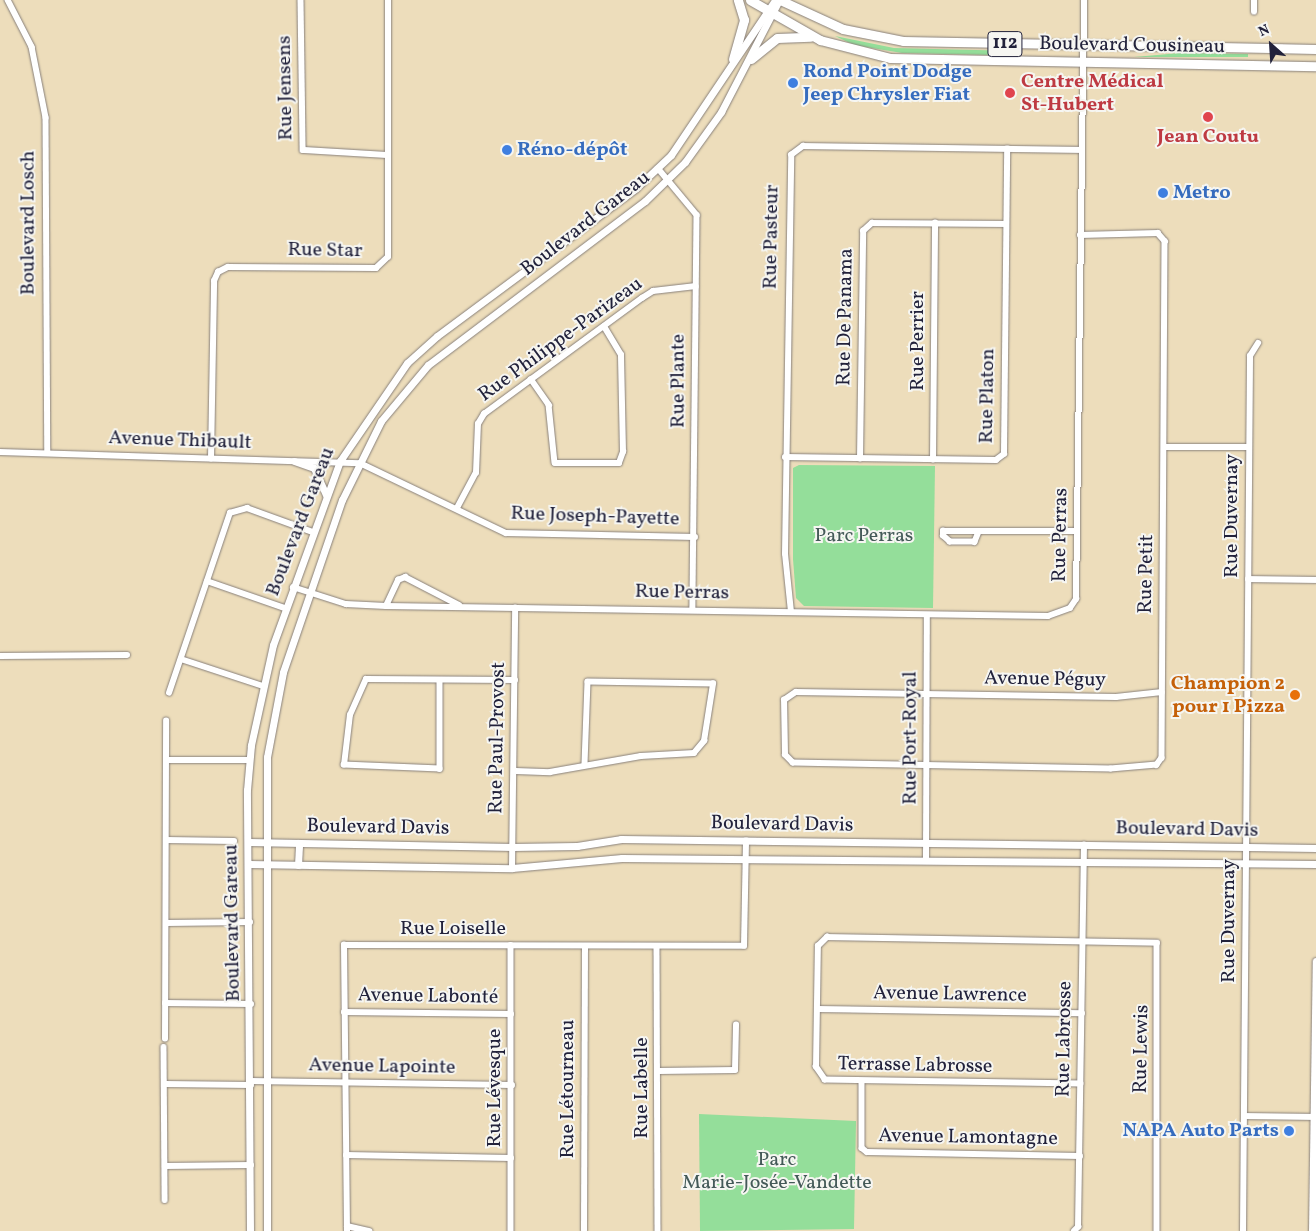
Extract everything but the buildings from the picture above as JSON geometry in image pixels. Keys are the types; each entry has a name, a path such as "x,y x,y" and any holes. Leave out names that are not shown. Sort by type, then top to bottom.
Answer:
{"main road":[{"path":"733,59 744,20 738,0"},
{"name":"Boulevard Cousineau","path":"750,0 769,13 815,37 897,58 1316,66"},
{"name":"Boulevard Cousineau","path":"779,0 836,27 885,39 1083,45 1316,48"},
{"path":"751,59 777,38 815,37"}],"street":[{"name":"Boulevard Losch","path":"8,0 32,47 46,118 48,454"},
{"name":"Rue Jensens","path":"301,0 303,150 388,154"},
{"name":"Rue Star","path":"210,458 214,281 218,272 228,267 384,264 388,154 388,0"},
{"name":"Boulevard Gareau","path":"267,1231 266,842 271,722 309,592 360,463 381,421 428,365 668,180 706,136 751,59 775,0"},
{"name":"Boulevard Gareau","path":"250,1231 252,1083 248,842 250,760 262,686 285,608 340,461 407,363 658,168 694,125 733,59 779,0"},
{"name":"Rue Perras","path":"293,587 346,604 386,606 693,609 927,616 1061,614 1076,599 1084,0"},
{"path":"1254,0 1254,12"},
{"name":"Rue Pasteur","path":"791,612 785,562 792,155 803,146 1082,150"},
{"name":"Rue Platon","path":"786,457 996,460 1004,454 1007,149"},
{"name":"Rue Plante","path":"658,168 697,215 693,609"},
{"name":"Rue De Panama","path":"860,459 863,231 872,222 1006,224"},
{"name":"Rue Perrier","path":"934,460 935,223"},
{"name":"Rue Petit","path":"927,767 1111,769 1157,765 1162,758 1165,241 1158,233 1080,234"},
{"name":"Rue Philippe-Parizeau","path":"457,508 476,473 478,424 531,379 654,291 696,286"},
{"path":"531,379 549,405 555,463 619,462 623,452 621,356 604,327"},
{"name":"Rue Duvernay","path":"1243,1231 1250,356 1258,343"},
{"path":"1164,447 1249,448"},
{"name":"Avenue Thibault","path":"0,452 360,463"},
{"path":"294,461 314,468 326,496"},
{"name":"Rue Joseph-Payette","path":"360,463 506,533 694,537"},
{"path":"169,693 230,513 238,508 313,532"},
{"path":"980,532 975,542 950,542 943,536 943,531 1077,531"},
{"name":"Rue Perras","path":"386,606 398,580 405,577 461,606"},
{"path":"1248,579 1316,580"},
{"path":"207,580 285,608"},
{"name":"Rue Paul-Provost","path":"512,868 516,772 515,608"},
{"name":"Rue Port-Royal","path":"926,860 927,616"},
{"path":"0,656 127,655"},
{"path":"181,659 262,686"},
{"path":"440,681 440,769 344,765 350,715 366,679 440,681 516,680"},
{"path":"516,772 550,772 585,765 694,753 704,741 713,684 588,682 585,765"},
{"name":"Avenue Péguy","path":"927,767 793,763 785,755 784,700 796,692 1116,697 1162,692"},
{"path":"165,1040 166,721"},
{"path":"166,760 250,760"},
{"name":"Boulevard Davis","path":"248,842 513,847 577,846 622,839 1316,848"},
{"path":"166,840 234,841"},
{"name":"Rue Loiselle","path":"347,1228 344,945 744,946 746,841"},
{"path":"298,864 299,843"},
{"name":"Rue Labrosse","path":"1074,1231 1078,1227 1080,1156 1084,845"},
{"name":"Boulevard Davis","path":"249,864 512,868 622,858 1316,864"},
{"path":"166,923 250,922"},
{"name":"Terrasse Labrosse","path":"1081,1084 862,1083 819,1076 818,946 827,937 1083,942"},
{"name":"Rue Lewis","path":"1083,942 1152,941 1160,948 1157,1231"},
{"name":"Rue Lévesque","path":"511,946 511,1231"},
{"name":"Rue Labelle","path":"656,946 659,1071 658,1231"},
{"name":"Rue Létourneau","path":"584,1231 585,947"},
{"path":"1312,1231 1316,961"},
{"path":"165,1003 251,1004"},
{"name":"Avenue Lawrence","path":"818,1009 1082,1013"},
{"name":"Avenue Labonté","path":"344,1012 511,1014"},
{"path":"659,1071 735,1070 736,1025"},
{"path":"164,1047 165,1200"},
{"name":"Avenue Lapointe","path":"165,1084 252,1083 268,1081 512,1084"},
{"name":"Avenue Lamontagne","path":"862,1083 862,1148 868,1152 1080,1156"},
{"path":"1245,1116 1315,1117"},
{"path":"346,1155 511,1158"},
{"path":"165,1166 251,1165"},
{"path":"347,1228 370,1231"}],"green space":[{"path":"835,36 894,48 1017,51 990,55 902,53 854,45"},
{"path":"1180,53 1248,54 1248,57 1134,57"},
{"name":"Parc Perras","path":"799,465 935,466 933,608 804,606 796,598 793,559 793,468"},
{"name":"Parc Marie-Josée-Vandette","path":"699,1114 856,1121 854,1229 700,1231"}],"place":[{"name":"Rond Point Dodge Jeep Chrysler Fiat","path":"793,83"},
{"name":"Centre Médical St-Hubert","path":"1010,93"},
{"name":"Jean Coutu","path":"1208,117"},
{"name":"Réno-dépôt","path":"507,150"},
{"name":"Metro","path":"1163,193"},
{"name":"Champion 2 pour 1 Pizza","path":"1295,695"},
{"name":"NAPA Auto Parts","path":"1289,1131"}]}
